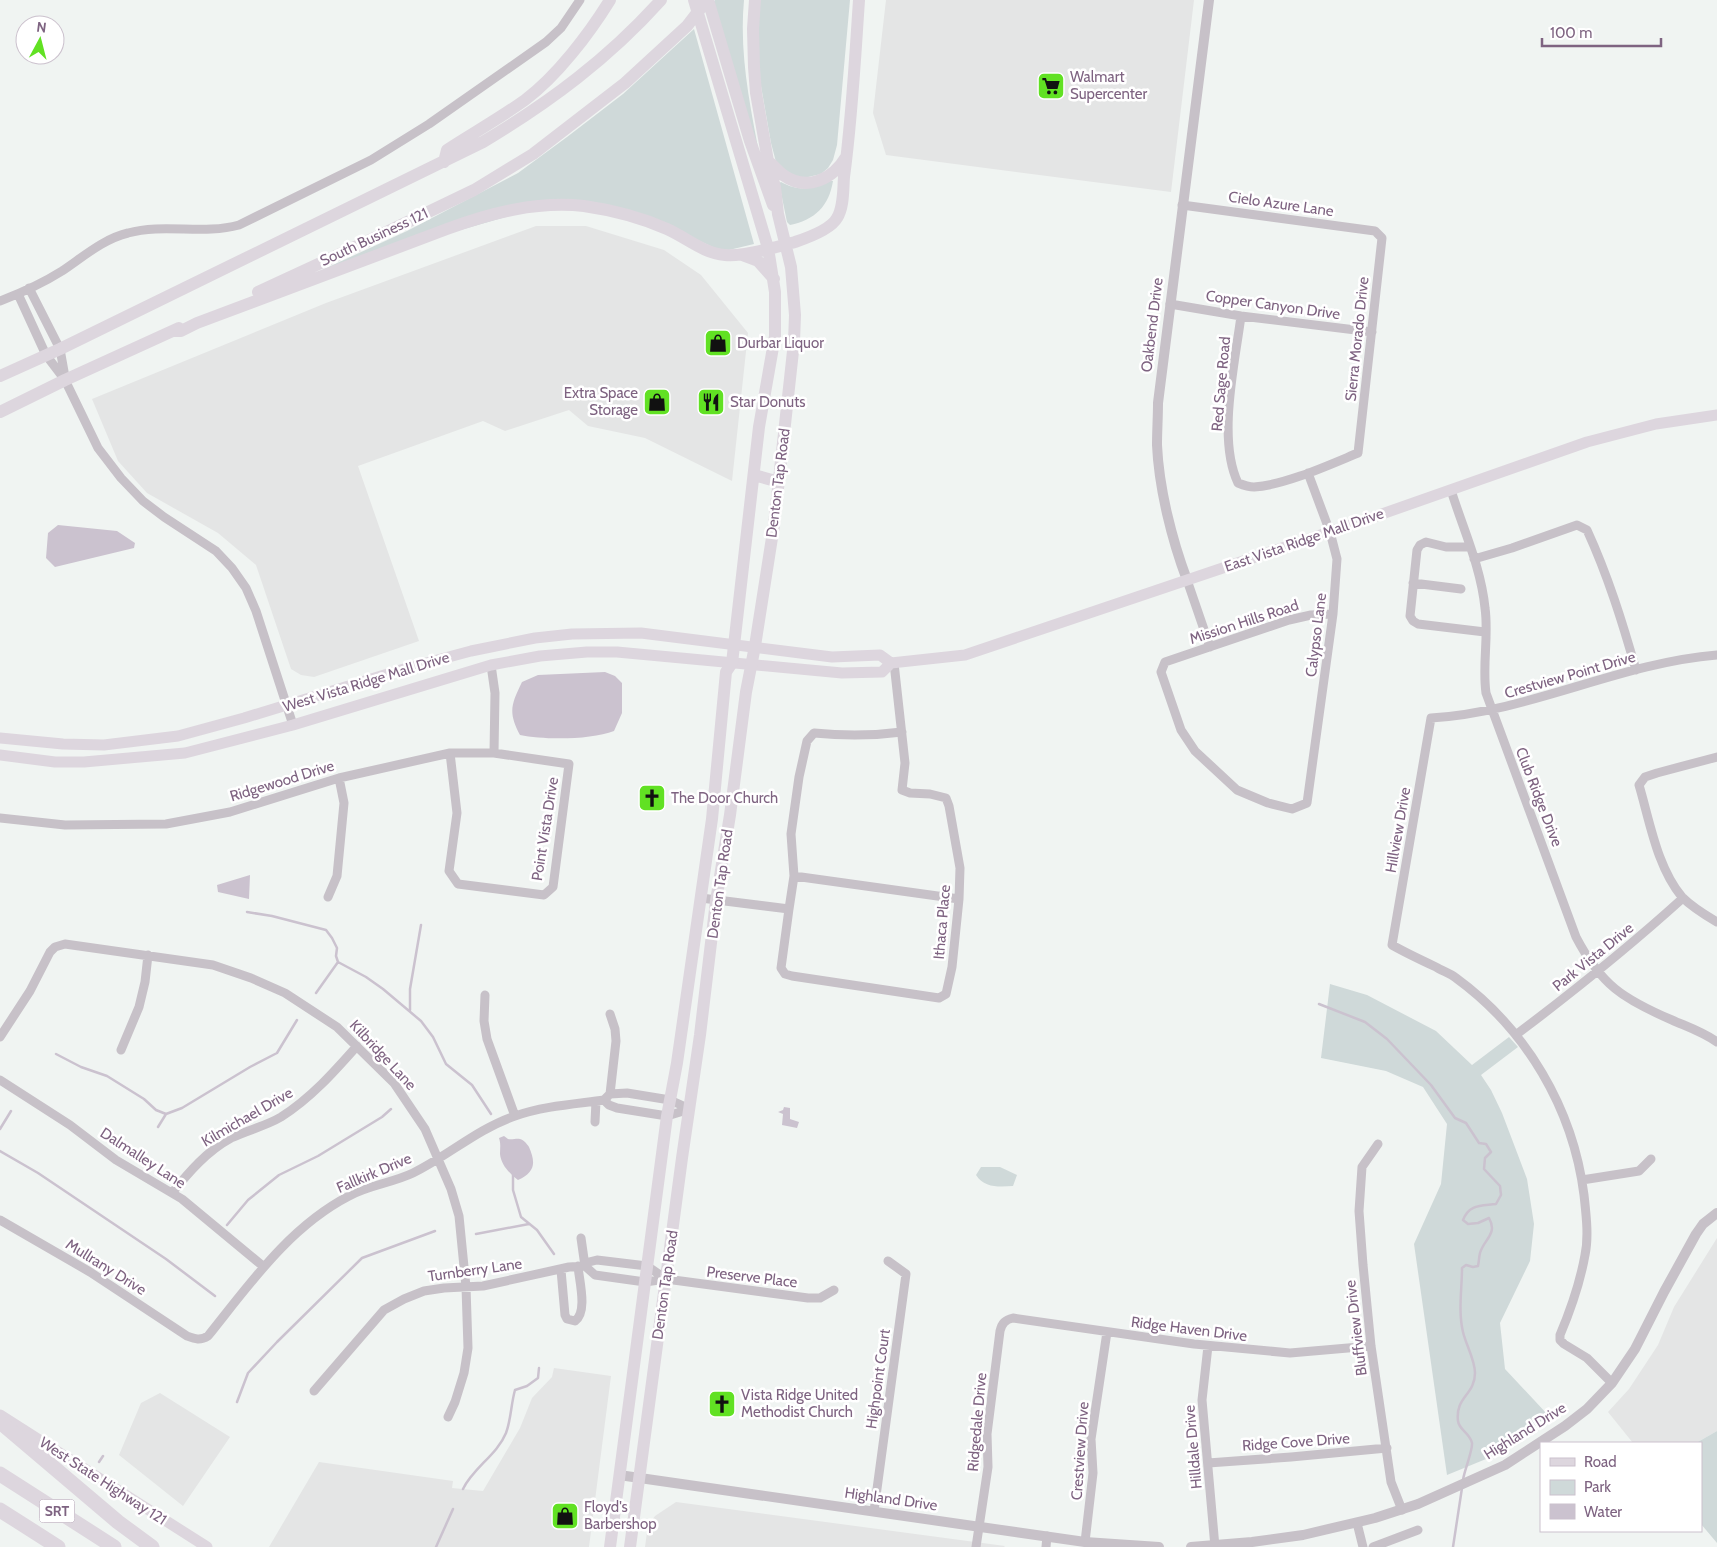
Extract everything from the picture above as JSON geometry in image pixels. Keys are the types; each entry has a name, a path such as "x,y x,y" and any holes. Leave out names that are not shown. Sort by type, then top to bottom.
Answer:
{"highway":[{"path":"0,1422 118,1522 152,1547"},
{"name":"SRT","path":"0,1474 114,1547"},
{"name":"SRT","path":"0,1510 58,1547"}],"main road":[{"path":"444,162 447,150 526,99 564,63 599,18 610,0"},
{"path":"0,376 60,349 444,162 519,120 604,58 661,0"},
{"name":"Denton Tap Road","path":"611,1544 667,1116 712,819 726,672 732,663 759,427 775,336 774,279 768,248 694,0"},
{"path":"708,0 720,44 770,199 778,214"},
{"name":"South Business 121","path":"0,412 65,380 368,242 474,190 518,164 553,140 625,84 687,26 708,0"},
{"path":"755,0 752,29 754,67 778,214"},
{"path":"173,331 181,331 216,316 478,218 504,211 558,205 608,210 642,219 668,229 711,252 726,256 742,255 807,238 837,219 840,210 847,154 859,0"},
{"path":"768,161 784,176 803,183 820,181 830,177 840,168 847,154"},
{"name":"Denton Tap Road","path":"630,1547 690,1109 716,900 730,815 746,692 756,646 779,482 794,342 795,315 790,263 778,214"},
{"path":"790,263 801,246 816,233"},
{"path":"742,255 758,261 774,279"},
{"name":"East Vista Ridge Mall Drive","path":"732,663 842,673 882,672 892,663 965,655 1330,532 1587,442 1656,424 1717,415"},
{"path":"754,475 779,482"},
{"name":"West Vista Ridge Mall Drive","path":"0,738 104,744 178,736 287,706 404,669 496,645 572,634 641,633 734,644"},
{"name":"East Vista Ridge Mall Drive","path":"734,644 839,657 880,656 892,663"},
{"path":"492,665 496,645"},
{"name":"West Vista Ridge Mall Drive","path":"0,755 55,762 121,760 185,753 293,725 492,665 540,656 587,652 644,654 732,663"},
{"name":"West State Highway 121","path":"0,1415 207,1547"}],"street":[{"path":"0,301 18,294 60,272 115,237 140,230 219,229 239,225 371,160 430,124 535,51 561,28 580,0"},
{"name":"Oakbend Drive","path":"1209,0 1158,403 1157,447 1170,527 1178,557 1210,648"},
{"name":"Cielo Azure Lane","path":"1182,205 1375,231"},
{"name":"Sierra Morado Drive","path":"1308,473 1358,452 1382,238 1375,231"},
{"path":"29,288 60,349 65,380"},
{"path":"18,294 46,355 65,380 98,448 143,502 216,551 232,568 246,588 256,611 293,725"},
{"name":"Copper Canyon Drive","path":"1170,304 1241,316 1372,332"},
{"name":"Red Sage Road","path":"1241,316 1230,406 1229,428 1233,472 1238,483 1252,487 1308,473"},
{"name":"Calypso Lane","path":"1165,662 1161,672 1163,681 1181,730 1194,751 1237,790 1268,803 1292,809 1307,803 1333,614 1338,559 1308,473"},
{"name":"Club Ridge Drive","path":"1451,490 1479,574 1486,610 1484,676 1486,693 1576,937 1597,972 1610,986 1645,1009 1699,1031 1717,1042"},
{"path":"1474,559 1577,525 1587,530 1612,590 1636,670"},
{"path":"1470,547 1446,547 1424,542 1417,550 1410,613 1413,621 1418,624 1485,632"},
{"path":"1413,584 1461,589"},
{"name":"Mission Hills Road","path":"1165,662 1289,620 1311,615 1333,614"},
{"name":"Crestview Point Drive","path":"1431,718 1456,717 1492,711 1636,670 1697,657 1717,655"},
{"name":"Ithaca Place","path":"892,663 902,732 905,763 902,790 910,793 930,794 946,798 950,806 960,868 952,967 946,994 939,998 785,974 781,968 794,876 791,834 799,777 807,741 814,733 866,736 902,732"},
{"path":"492,665 495,693 494,753"},
{"name":"Hillview Drive","path":"1431,718 1392,945 1455,977 1490,1007 1517,1034"},
{"name":"Ridgewood Drive","path":"0,818 65,825 166,824 230,812 339,778 450,753 494,753 569,764"},
{"name":"Point Vista Drive","path":"450,753 457,813 449,871 458,884 544,895 553,888 569,764"},
{"path":"1717,757 1645,777 1639,785 1666,872 1684,898 1694,908 1717,922"},
{"path":"328,897 337,876 344,802 339,778"},
{"path":"794,876 959,898"},
{"path":"700,898 789,909"},
{"name":"Park Vista Drive","path":"1517,1034 1597,972 1684,898"},
{"name":"Kilbridge Lane","path":"0,1037 30,991 50,952 55,946 64,944 213,965 251,978 285,993 337,1027 394,1083 426,1129 451,1189 459,1216 466,1287 468,1348 464,1373 448,1417"},
{"path":"121,1050 139,1007 146,982 148,955"},
{"path":"485,995 484,1020 487,1039 515,1116"},
{"path":"595,1122 604,1098 616,1041 615,1029 610,1014"},
{"path":"1517,1034 1536,1062 1570,1130 1582,1180 1587,1231 1585,1254 1571,1308 1560,1335 1560,1340 1587,1358 1612,1383"},
{"name":"Kilmichael Drive","path":"172,1193 191,1169 208,1153 231,1138 280,1117 301,1103 357,1046"},
{"name":"Dalmalley Lane","path":"0,1080 70,1125 116,1160 172,1193 264,1267"},
{"name":"Fallkirk Drive","path":"197,1339 203,1339 208,1336 264,1267 298,1232 327,1209 349,1196 370,1187 413,1173 464,1141 515,1116 551,1107 627,1093 670,1100 690,1109"},
{"path":"604,1098 609,1105 617,1108 667,1116 690,1109"},
{"name":"Bluffview Drive","path":"1378,1144 1362,1167 1359,1211 1371,1346 1392,1482 1402,1510"},
{"path":"1582,1180 1639,1171 1651,1159"},
{"name":"Highland Drive","path":"1191,1547 1215,1546 1303,1535 1357,1523 1402,1510 1495,1470 1565,1426 1587,1409 1612,1383 1635,1349 1696,1234 1703,1224 1717,1213"},
{"name":"Mullrany Drive","path":"0,1220 90,1272 187,1336 197,1339"},
{"path":"561,1270 566,1315 568,1319 575,1321 582,1308 582,1238"},
{"name":"Turnberry Lane","path":"314,1391 384,1310 424,1291 508,1282 581,1266 597,1260 647,1266 666,1279"},
{"name":"Highpoint Court","path":"874,1511 906,1274 888,1261"},
{"path":"581,1266 596,1275 645,1282 666,1279"},
{"name":"Preserve Place","path":"666,1279 808,1298 820,1298 834,1290"},
{"name":"Ridge Haven Drive","path":"1006,1320 1013,1318 1208,1346 1290,1353 1371,1346"},
{"name":"Ridgedale Drive","path":"976,1547 988,1467 988,1434 1000,1332 1006,1320"},
{"name":"Crestview Drive","path":"1085,1542 1092,1473 1092,1439 1106,1332"},
{"name":"Hilldale Drive","path":"1208,1346 1202,1400 1215,1546"},
{"name":"Ridge Cove Drive","path":"1208,1463 1387,1448"},
{"name":"Highland Drive","path":"619,1475 1085,1542 1159,1547"},
{"path":"1357,1523 1363,1547"},
{"path":"1372,1547 1418,1530"},
{"path":"1046,1547 1047,1536"}],"shaded area":[{"path":"886,0 1194,0 1171,192 886,155 873,113"},
{"path":"536,226 586,226 664,250 701,275 748,333 732,481 645,438 588,426 569,410 505,431 483,421 358,466 419,641 314,677 301,675 291,669 256,565 218,533 147,493 118,461 92,399 326,303"},
{"path":"1717,1238 1717,1431 1698,1442 1632,1442 1608,1412 1629,1389 1658,1345 1674,1307"},
{"path":"554,1368 611,1376 589,1547 269,1547 319,1462 453,1481 452,1488 483,1491 520,1428 532,1398 552,1377"},
{"path":"160,1393 230,1437 183,1506 119,1455 141,1403"},
{"path":"676,1502 1005,1546 645,1547 648,1525 655,1516"}],"green space":[{"path":"715,0 744,0 744,60 760,158 712,4"},
{"path":"758,0 850,0 837,145 833,160 821,174 804,178 790,175 776,162 758,69"},
{"path":"694,29 754,244 729,250 717,249 674,229 554,203 322,270 407,231 518,173 623,94"},
{"path":"833,181 831,190 824,205 807,220 790,225 787,222 779,183 806,188"},
{"path":"1330,984 1367,995 1436,1031 1472,1065 1509,1037 1518,1047 1481,1075 1502,1113 1527,1179 1534,1224 1530,1261 1500,1323 1505,1369 1548,1415 1508,1450 1447,1475 1414,1244 1441,1184 1447,1124 1423,1087 1386,1071 1321,1058"},
{"path":"981,1167 1000,1167 1017,1175 1013,1186 997,1186 983,1182 976,1175"},
{"path":"1717,1431 1717,1543 1702,1525 1702,1442 1698,1442"}],"water":[{"path":"58,525 117,531 135,543 134,548 55,567 46,558 48,533"},
{"path":"605,672 615,676 622,683 622,713 614,731 580,738 542,738 520,735 512,709 522,682 538,675"},
{"path":"250,875 249,899 218,892 217,885"},
{"path":"784,1107 790,1108 790,1119 799,1122 797,1128 782,1125 783,1114 778,1112 783,1110"},
{"path":"504,1136 508,1139 523,1140 529,1147 533,1158 531,1170 518,1180 506,1169 502,1162 499,1138"}],"waterway":[{"path":"247,912 272,916 326,930 337,948 336,956 338,962 366,977 383,989 421,1021 433,1037 446,1064 472,1085 491,1114"},
{"path":"410,1010 410,989 421,925"},
{"path":"316,993 338,962"},
{"path":"1319,1004 1365,1022 1387,1039 1431,1085 1455,1118 1466,1123 1479,1143 1486,1144 1491,1152 1485,1158 1484,1169 1500,1186 1501,1195 1496,1204 1472,1208 1463,1220 1468,1224 1478,1223 1489,1218 1492,1228 1480,1253 1478,1266 1466,1265 1462,1268 1460,1308 1464,1337 1474,1363 1475,1373 1472,1386 1459,1406 1458,1413 1459,1424 1472,1443 1463,1480"},
{"path":"158,1127 166,1114 182,1108 277,1053 297,1020"},
{"path":"56,1054 81,1067 107,1076 144,1099 156,1110 166,1114"},
{"path":"227,1225 248,1200 279,1175 318,1156 382,1117 391,1109"},
{"path":"0,1129 11,1111"},
{"path":"0,1151 38,1173 166,1259 215,1296"},
{"path":"513,1174 513,1190 521,1217 537,1230 554,1254"},
{"path":"476,1234 529,1224"},
{"path":"237,1402 248,1373 362,1258 435,1231"},
{"path":"463,1489 467,1481 502,1441 508,1428 515,1390 527,1386 538,1378 539,1368"},
{"path":"99,1462 103,1456"},
{"path":"1453,1547 1462,1488"},
{"path":"436,1547 453,1509"}],"place":[{"name":"Walmart Supercenter","path":"1051,86"},
{"name":"Durbar Liquor","path":"718,343"},
{"name":"Extra Space Storage","path":"657,402"},
{"name":"Star Donuts","path":"711,402"},
{"name":"The Door Church","path":"652,798"},
{"name":"Vista Ridge United Methodist Church","path":"722,1404"},
{"name":"Floyd's Barbershop","path":"565,1516"}]}
